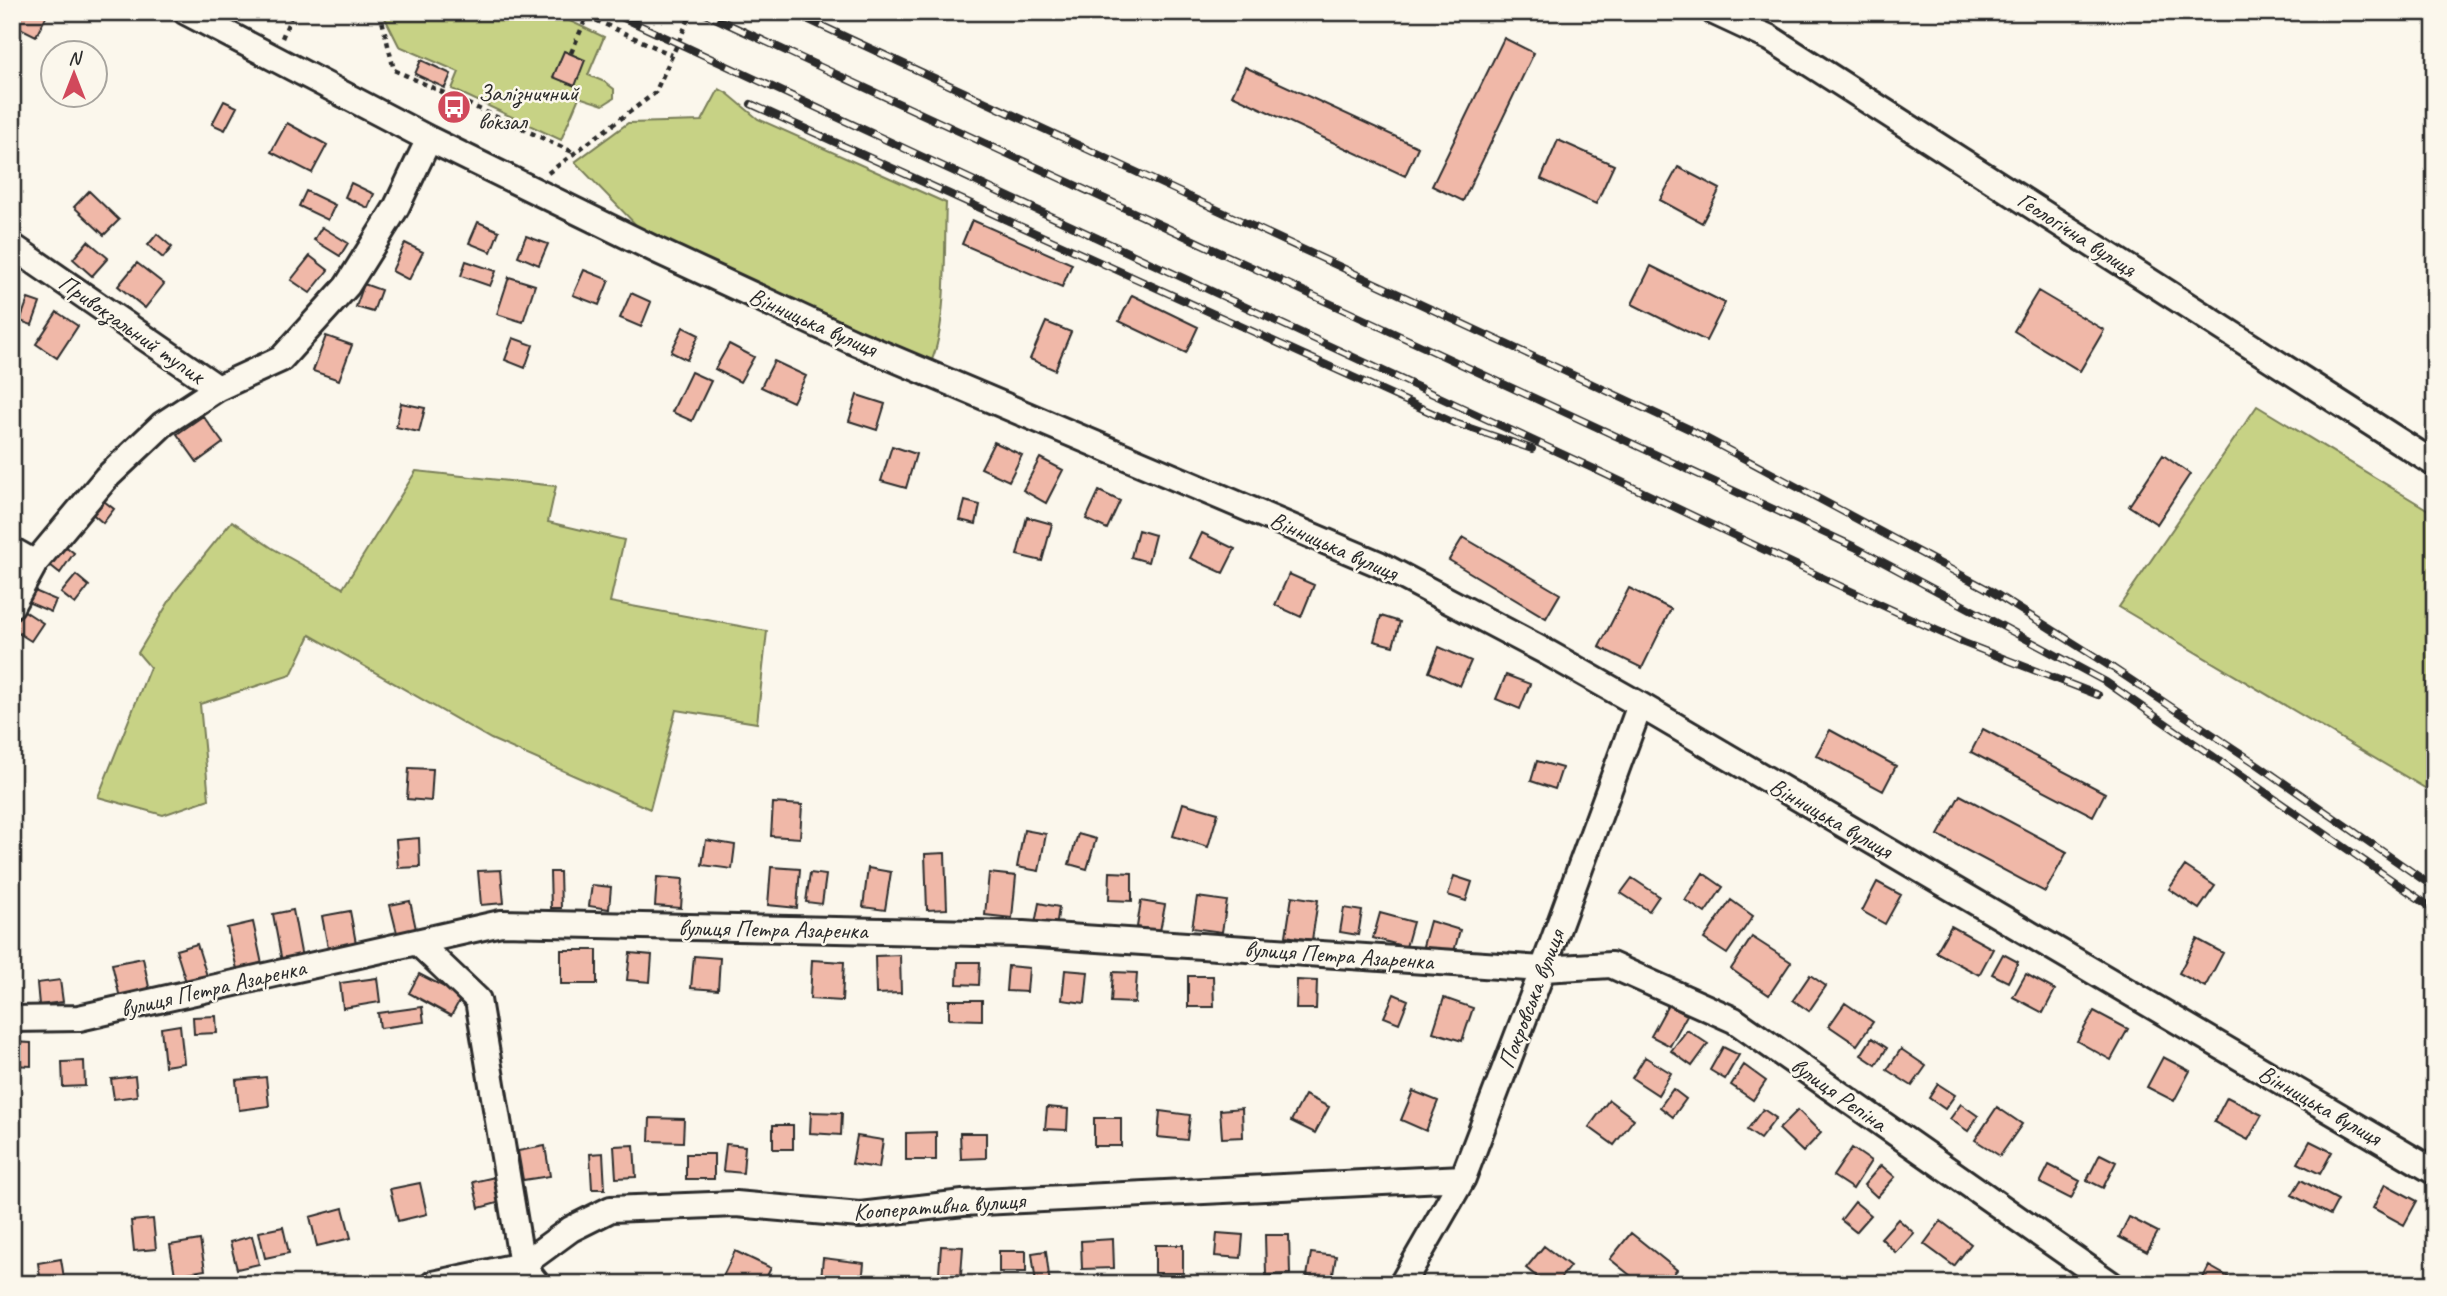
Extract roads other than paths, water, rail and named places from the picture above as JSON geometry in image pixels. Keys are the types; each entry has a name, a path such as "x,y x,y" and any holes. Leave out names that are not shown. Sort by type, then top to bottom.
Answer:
{"street":[{"name":"Вінницька вулиця","path":"186,12 528,188 852,341 1379,564 1640,705 2435,1172"},
{"name":"Геологічна вулиця","path":"1714,12 1782,45 2435,464"},
{"path":"12,605 35,563 106,478 163,424 218,388 281,359 347,286 396,208 429,139"},
{"name":"Привокзальний тупик","path":"12,246 218,388"},
{"path":"12,550 35,563"},
{"name":"Покровська вулиця","path":"1402,1284 1463,1178 1640,705"},
{"name":"вулиця Петра Азаренка","path":"12,1019 79,1018 501,923 1009,933 1543,970"},
{"path":"417,942 478,1000 530,1274"},
{"name":"вулиця Рєпіна","path":"1543,970 1611,965 1734,1020 2111,1284"},
{"name":"Кооперативна вулиця","path":"433,1284 530,1274 571,1229 611,1209 736,1204 860,1215 963,1203 1463,1178"}],"railway":[{"path":"611,12 1964,643 2098,695"},
{"path":"702,12 1855,547 2106,682 2435,910"},
{"path":"792,12 1689,429 1991,591 2257,764 2435,888"},
{"path":"751,104 1452,422 1532,449"}],"place":[{"name":"Залізничний вокзал","path":"454,107"}]}
